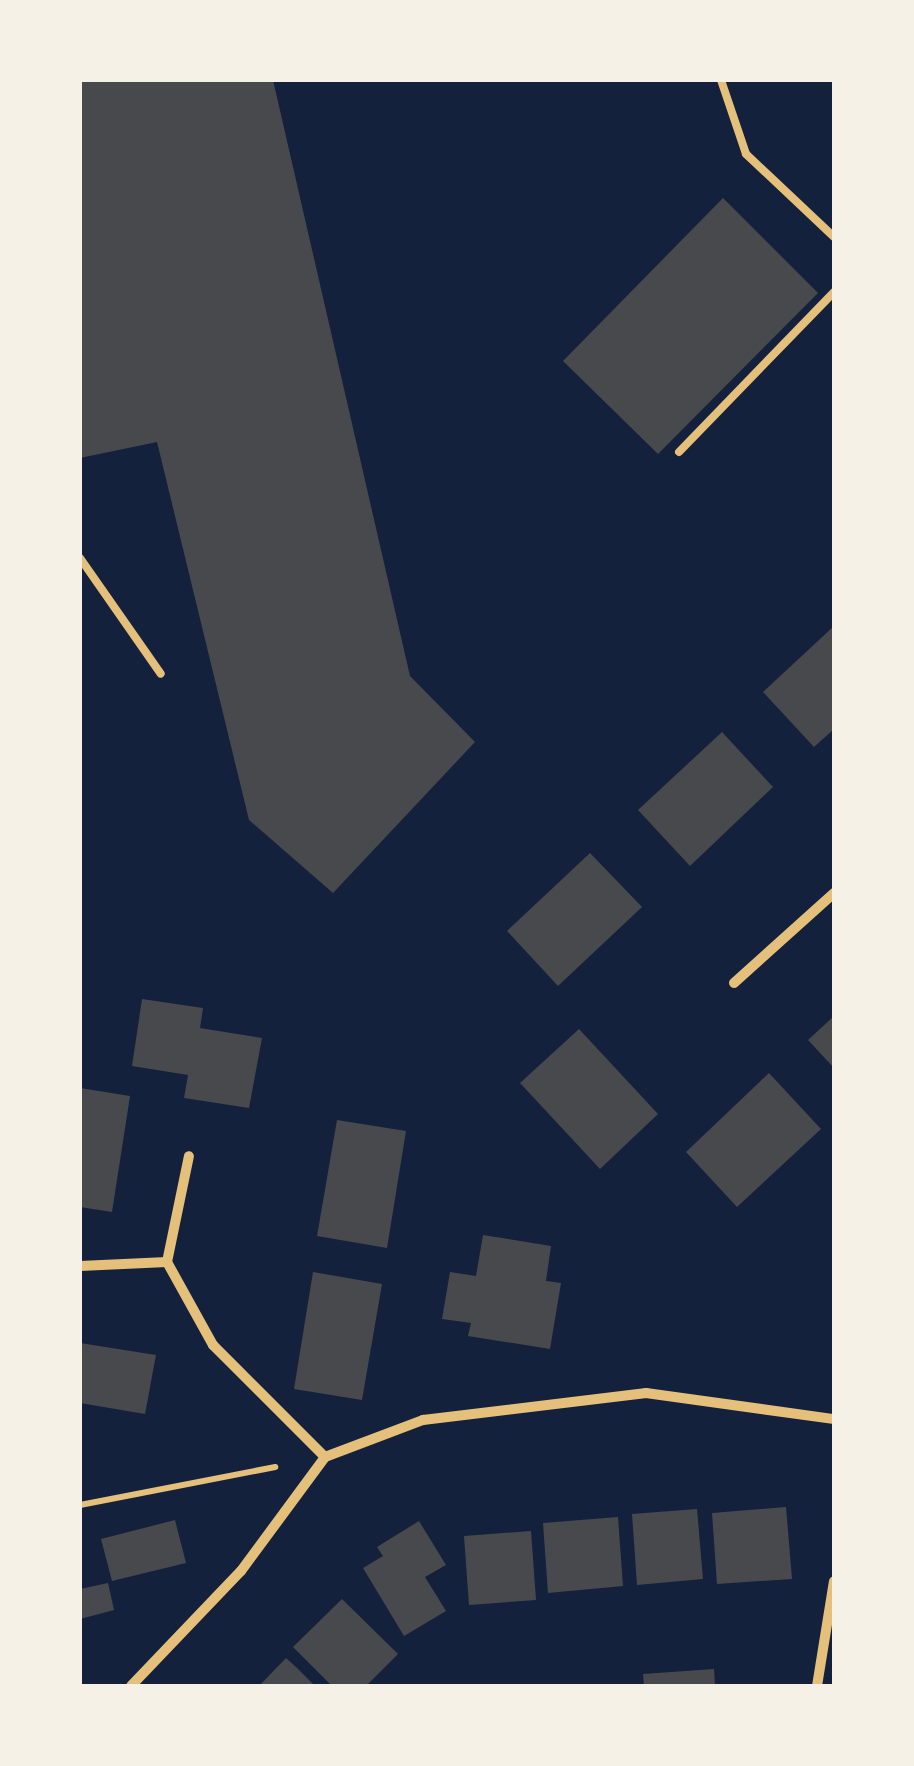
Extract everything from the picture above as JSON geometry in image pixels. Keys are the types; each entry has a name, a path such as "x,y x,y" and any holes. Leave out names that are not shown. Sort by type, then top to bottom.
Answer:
{"street":[{"path":"734,983 834,894"},
{"path":"189,1156 167,1262 212,1346 326,1457"},
{"path":"80,1266 167,1262"},
{"path":"131,1686 241,1571 326,1457 424,1420 646,1393 834,1419"},
{"path":"817,1686 834,1581"}],"lane":[{"path":"721,80 746,154 834,237"},
{"path":"679,452 834,292"},
{"path":"80,558 161,674"}],"path":[{"path":"80,1505 326,1457"}],"building":[{"path":"80,80 273,80 410,676 475,742 333,893 249,820 157,442 80,458"},
{"path":"723,198 818,293 658,454 563,361"},
{"path":"834,626 834,729 814,747 763,692"},
{"path":"722,732 773,787 690,866 638,810"},
{"path":"590,853 642,907 558,986 507,931"},
{"path":"142,999 203,1008 200,1028 262,1038 249,1108 184,1098 188,1075 132,1066"},
{"path":"834,1016 834,1068 808,1040"},
{"path":"579,1029 658,1114 600,1169 520,1083"},
{"path":"769,1073 821,1129 737,1207 686,1152"},
{"path":"80,1088 130,1096 112,1212 80,1207"},
{"path":"337,1120 406,1131 387,1248 317,1236"},
{"path":"483,1235 551,1246 546,1281 561,1283 550,1349 468,1336 471,1323 442,1319 450,1272 476,1276"},
{"path":"313,1272 382,1284 362,1400 294,1389"},
{"path":"80,1343 156,1355 145,1414 80,1403"},
{"path":"786,1507 792,1579 717,1584 712,1513"},
{"path":"697,1509 703,1579 637,1585 632,1514"},
{"path":"618,1517 623,1586 548,1593 543,1523"},
{"path":"175,1520 186,1563 112,1581 101,1539"},
{"path":"419,1521 446,1565 425,1577 446,1611 404,1636 363,1568 383,1556 377,1547"},
{"path":"531,1531 536,1600 469,1605 464,1536"},
{"path":"108,1583 114,1610 80,1619 80,1589"},
{"path":"342,1599 398,1654 366,1686 332,1686 293,1647"},
{"path":"286,1658 296,1667 315,1686 259,1686"},
{"path":"714,1669 715,1686 644,1686 643,1674"}]}
